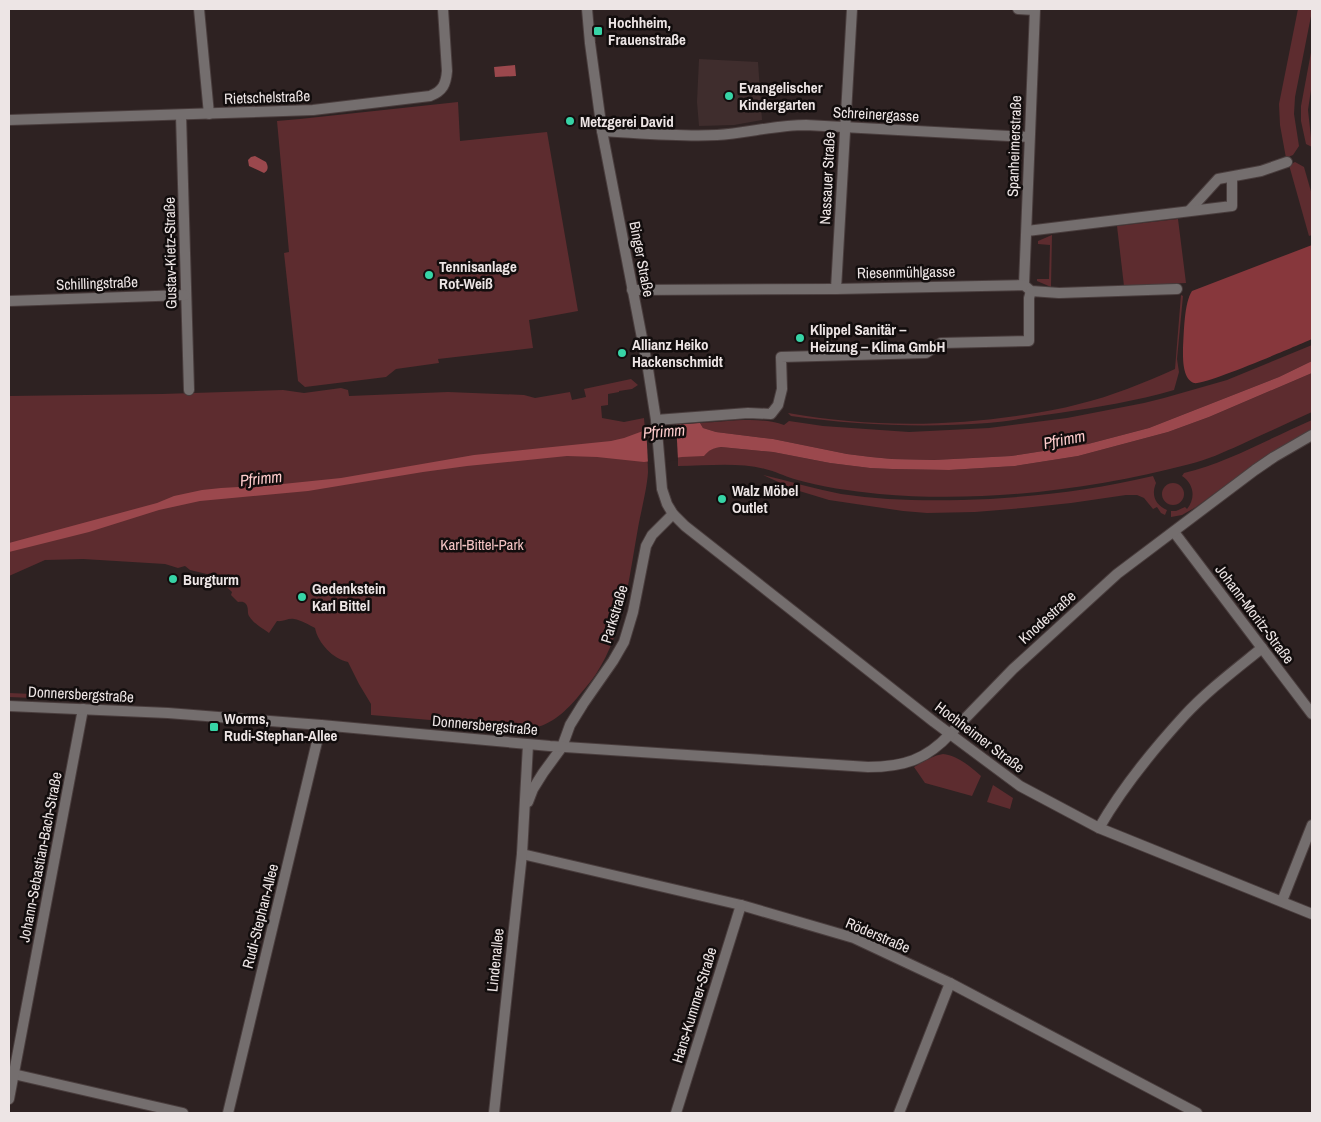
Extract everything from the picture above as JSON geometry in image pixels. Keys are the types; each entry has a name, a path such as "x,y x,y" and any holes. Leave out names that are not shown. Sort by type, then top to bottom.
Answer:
{"street":[{"path":"199,9 209,114"},
{"name":"Rietschelstraße","path":"9,120 313,110 430,96 437,93 443,87 446,80 443,9"},
{"name":"Binger Straße","path":"587,9 602,131 648,369 656,421 662,489 673,514"},
{"name":"Nassauer Straße","path":"836,289 852,9"},
{"path":"1018,9 1034,10"},
{"name":"Spanheimerstraße","path":"656,421 748,413 771,414 778,405 782,389 781,357 926,353 941,343 1029,341 1027,231 1034,10"},
{"name":"Gustav-Kietz-Straße","path":"181,115 189,390"},
{"name":"Schreinergasse","path":"602,131 718,135 806,125 1029,137"},
{"path":"1189,211 1218,179 1261,171 1288,162"},
{"path":"1027,231 1232,206 1232,177"},
{"name":"Riesenmühlgasse","path":"632,290 1028,288 1059,293 1177,289"},
{"name":"Schillingstraße","path":"9,301 186,295"},
{"name":"Knodestraße","path":"950,734 1013,669 1117,574 1274,457 1312,435"},
{"name":"Hochheimer Straße","path":"673,514 685,526 950,734 1020,786 1099,828 1312,914"},
{"name":"Parkstraße","path":"562,747 570,725 624,642 633,612 646,546 652,535 673,514"},
{"name":"Johann-Moritz-Straße","path":"1174,532 1312,714"},
{"path":"1099,828 1112,805 1139,768 1185,715 1225,678 1262,648"},
{"name":"Donnersbergstraße","path":"9,706 168,713 562,747 868,768 904,764 928,753 940,745 950,734"},
{"name":"Johann-Sebastian-Bach-Straße","path":"9,1099 11,1074 83,708"},
{"name":"Rudi-Stephan-Allee","path":"228,1113 321,725"},
{"name":"Lindenallee","path":"494,1113 522,854 528,744"},
{"name":"Lindenallee","path":"525,810 533,790 562,747"},
{"path":"1282,901 1312,825"},
{"name":"Röderstraße","path":"522,854 741,905 854,938 950,983 1197,1113"},
{"name":"Hans-Kummer-Straße","path":"676,1113 741,905"},
{"path":"899,1113 950,983"},
{"path":"11,1074 183,1113"}],"shaded area":[{"name":"Evangelischer Kindergarten","path":"699,59 758,62 762,120 734,125 699,126 697,102"},
{"path":"1312,245 1312,339 1214,378 1194,383 1190,381 1185,373 1183,348 1186,310 1192,291"}],"green space":[{"path":"1298,9 1312,9 1312,11 1295,97 1294,114 1299,146 1293,155 1286,158 1280,125 1279,104"},
{"path":"1312,47 1312,83 1308,110 1312,147 1306,144 1301,121 1301,106"},
{"name":"Tennisanlage Rot-Weiß","path":"458,102 460,141 547,132 578,311 529,320 533,348 438,359 439,363 396,369 386,377 305,387 298,381 284,253 289,252 277,121"},
{"path":"1295,162 1304,167 1312,195 1312,235 1309,236 1289,165"},
{"path":"1178,219 1186,283 1124,286 1117,226"},
{"path":"1052,235 1051,287 1037,281 1037,279 1049,279 1050,245 1038,244 1038,241"},
{"path":"1181,295 1183,296 1177,359 1179,372 1174,390 1131,401 1005,421 963,425 914,425 840,422 791,416 788,413 817,418 876,423 965,422 1023,415 1104,397 1175,369"},
{"path":"1312,345 1312,361 1279,377 1149,428 1088,444 1011,456 934,460 871,457 773,439 716,432 703,428 700,423 753,420 784,425 789,421 823,426 909,432 989,428 1067,418 1164,398 1227,380"},
{"path":"1312,373 1312,412 1203,460 1152,473 1075,487 1036,492 957,497 879,494 825,486 755,467 733,465 678,466 678,457 707,452 721,447 773,452 830,463 870,468 949,470 1015,466 1078,456 1168,432 1209,417"},
{"name":"Karl-Bittel-Park","path":"631,379 638,385 632,389 608,394 608,405 601,406 602,418 624,422 644,418 648,472 624,604 613,640 596,674 566,709 554,719 541,726 526,728 371,715 371,704 348,662 337,658 327,650 319,639 315,628 299,620 290,619 277,621 269,633 253,621 248,615 246,604 238,602 231,595 232,592 215,576 190,570 185,566 178,568 165,564 83,559 45,560 9,576 9,396 283,390 304,393 341,388 348,390 349,396 448,392 524,395 535,398 570,392 572,400 586,397 584,389"},
{"path":"1312,420 1312,429 1267,455 1196,507 1182,515 1171,517 1171,511 1185,507 1187,509 1192,500 1191,487 1182,476 1184,473 1217,463"},
{"path":"763,475 841,494 886,499 931,500 986,499 1058,493 1106,486 1153,476 1156,483 1155,499 1167,510 1165,515 1157,507 1153,509 1144,498 1137,495 1126,495 1071,503 975,512 927,513 903,511 829,500 796,490"},
{"path":"1169,483 1177,483 1184,490 1184,498 1177,505 1169,505 1162,498 1162,490"},
{"path":"9,693 56,695 56,699 9,697"},
{"path":"943,754 959,759 981,776 972,796 925,783 914,767 932,757"},
{"path":"993,785 1013,798 1010,809 987,802"}],"water":[{"path":"515,65 516,76 495,77 494,67"},
{"path":"255,156 266,162 268,168 264,173 249,166 248,160"},
{"name":"Pfrimm","path":"1312,361 1312,373 1209,417 1168,432 1078,456 1015,466 949,470 870,468 830,463 773,452 721,447 711,450 704,456 644,462 567,456 467,466 308,491 200,501 159,510 89,532 9,552 9,543 157,503 174,496 202,490 341,478 474,455 611,441 643,431 645,427 700,423 703,428 716,432 773,439 847,454 892,459 934,460 1011,456 1088,444 1149,428 1279,377"}],"pier":[{"path":"676,422 678,460 648,464 646,424"}],"place":[{"name":"Hochheim, Frauenstraße","path":"598,31"},
{"name":"Evangelischer Kindergarten","path":"729,96"},
{"name":"Metzgerei David","path":"570,121"},
{"name":"Tennisanlage Rot-Weiß","path":"429,275"},
{"name":"Klippel Sanitär – Heizung – Klima GmbH","path":"800,338"},
{"name":"Allianz Heiko Hackenschmidt","path":"622,353"},
{"name":"Walz Möbel Outlet","path":"722,499"},
{"name":"Burgturm","path":"173,579"},
{"name":"Gedenkstein Karl Bittel","path":"302,597"},
{"name":"Worms, Rudi-Stephan-Allee","path":"214,727"}]}
